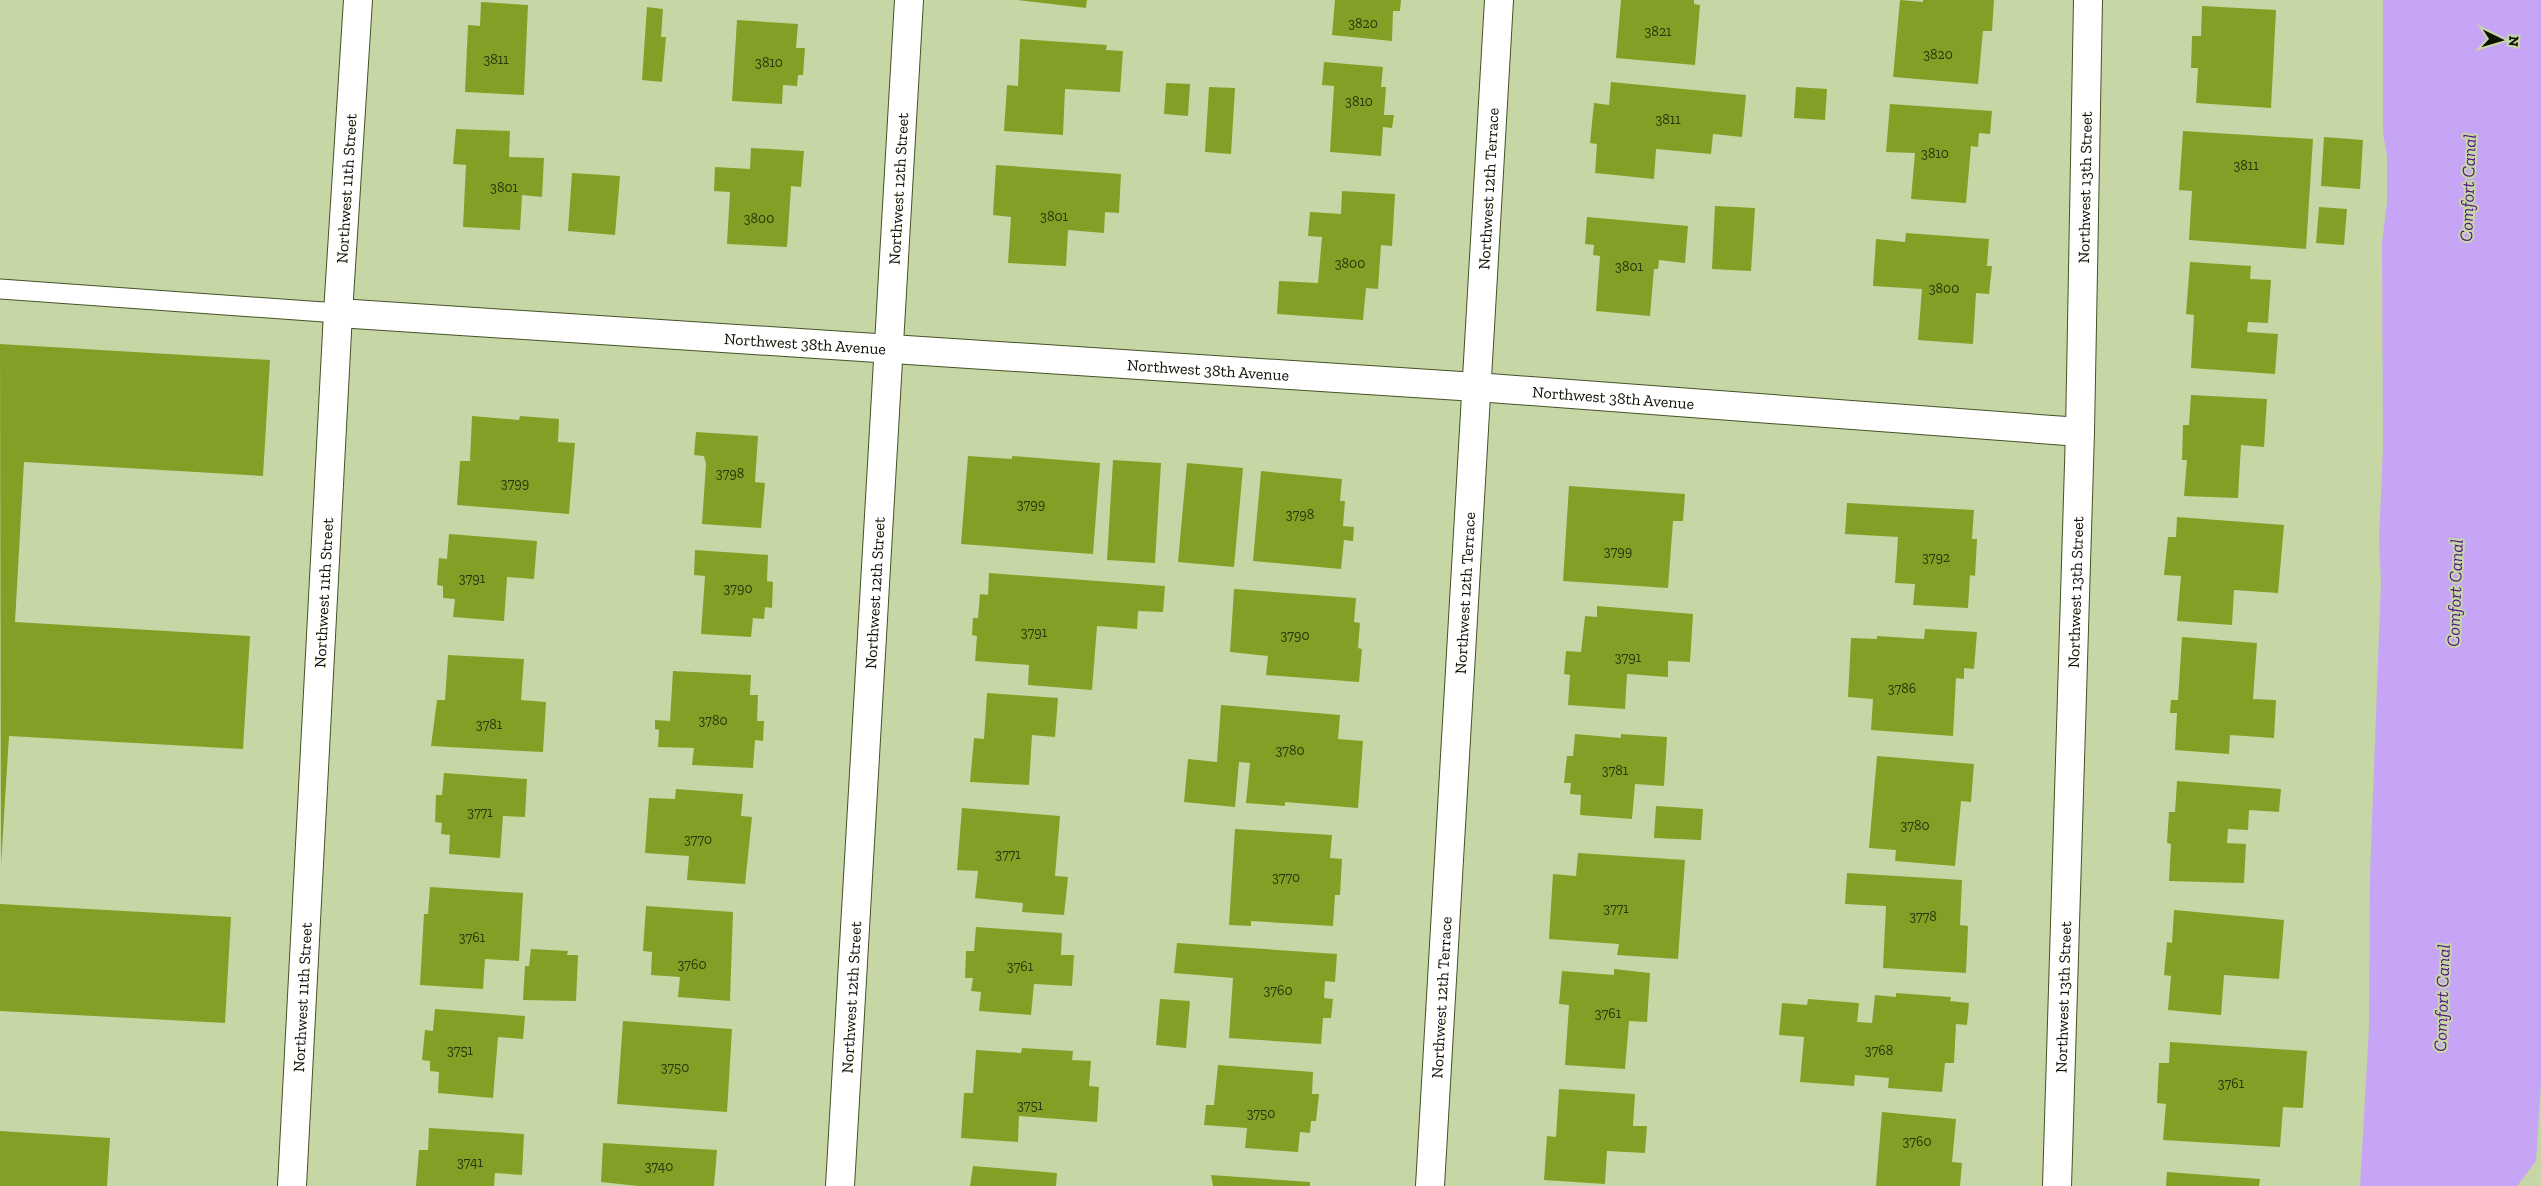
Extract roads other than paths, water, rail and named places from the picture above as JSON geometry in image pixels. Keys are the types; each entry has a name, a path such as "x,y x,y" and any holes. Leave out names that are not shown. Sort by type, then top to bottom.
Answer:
{"street":[{"name":"Northwest 11th Street","path":"292,1186 338,313 358,0"},
{"name":"Northwest 12th Street","path":"840,1186 909,0"},
{"name":"Northwest 12th Terrace","path":"1430,1186 1498,0"},
{"name":"Northwest 13th Street","path":"2057,1186 2080,432 2088,0"},
{"name":"Northwest 38th Avenue","path":"338,313 1476,387 2080,432"}],"lane":[{"path":"0,289 338,313"}],"water":[{"name":"Comfort Canal","path":"2383,0 2541,0 2541,1082 2536,1161 2517,1186 2360,1186 2369,1028 2370,875 2381,581 2379,539 2383,448 2382,243 2387,203 2387,156 2383,133"}]}
